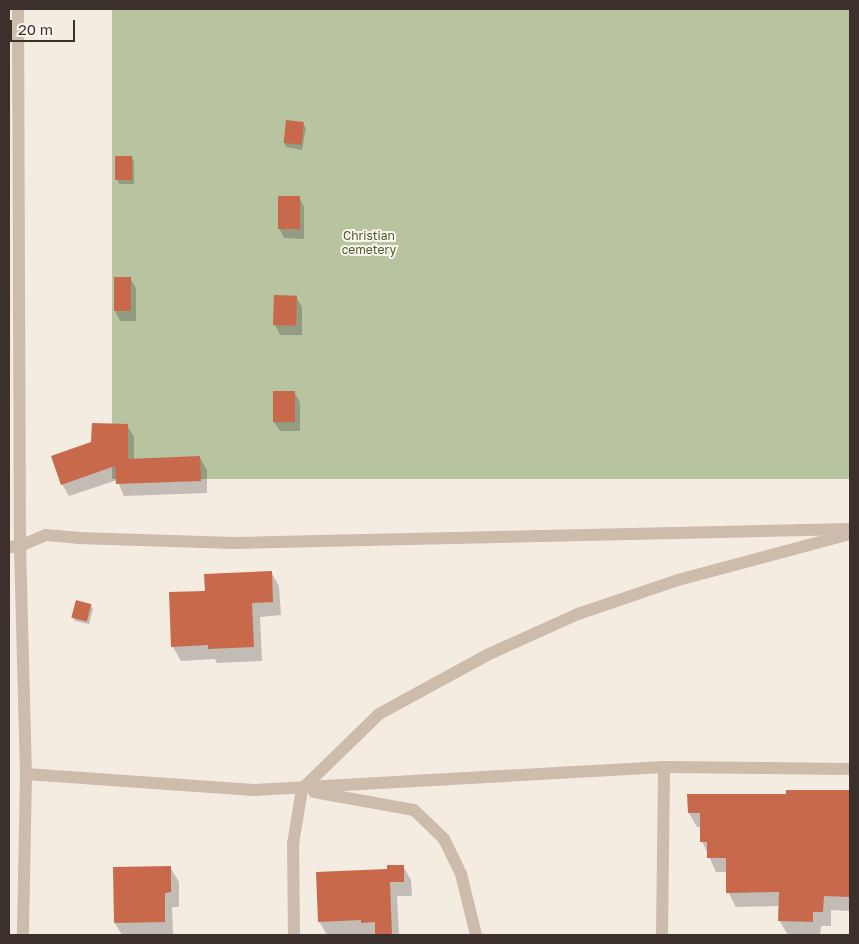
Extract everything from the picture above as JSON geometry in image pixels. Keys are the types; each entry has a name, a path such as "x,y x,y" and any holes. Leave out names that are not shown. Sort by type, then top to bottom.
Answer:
{"street":[{"path":"18,9 14,547 26,774 23,935"},
{"path":"14,547 46,535 78,538 234,543 850,529"},
{"path":"294,935 293,844 302,788 379,714 487,655 578,614 678,580 850,534"},
{"path":"26,774 253,790 664,767 850,769"},
{"path":"662,935 664,767"},
{"path":"302,788 338,798 414,810 444,839 461,874 476,935"}],"green space":[{"name":"Christian cemetery","path":"112,9 850,9 850,479 112,479"}],"building":[{"path":"286,120 304,122 301,145 284,143"},
{"path":"115,156 132,156 132,180 115,180"},
{"path":"278,196 300,196 300,229 278,229"},
{"path":"114,277 131,277 131,311 114,311"},
{"path":"274,295 297,296 296,326 273,325"},
{"path":"273,391 295,391 295,422 273,422"},
{"path":"92,423 128,424 128,459 200,456 201,481 116,484 115,466 61,485 51,456 91,442"},
{"path":"272,571 273,602 252,603 254,647 208,649 208,645 171,647 169,592 205,591 204,574"},
{"path":"76,600 91,604 87,622 71,617"},
{"path":"786,790 850,790 850,897 824,896 823,912 813,912 813,922 778,921 779,892 726,893 726,858 707,858 707,842 700,842 700,813 688,813 687,794 786,794"},
{"path":"387,865 404,865 404,882 390,882 392,935 375,935 375,922 361,923 361,920 318,922 316,872 387,869"},
{"path":"171,866 171,892 165,893 165,922 114,923 113,867"}]}
